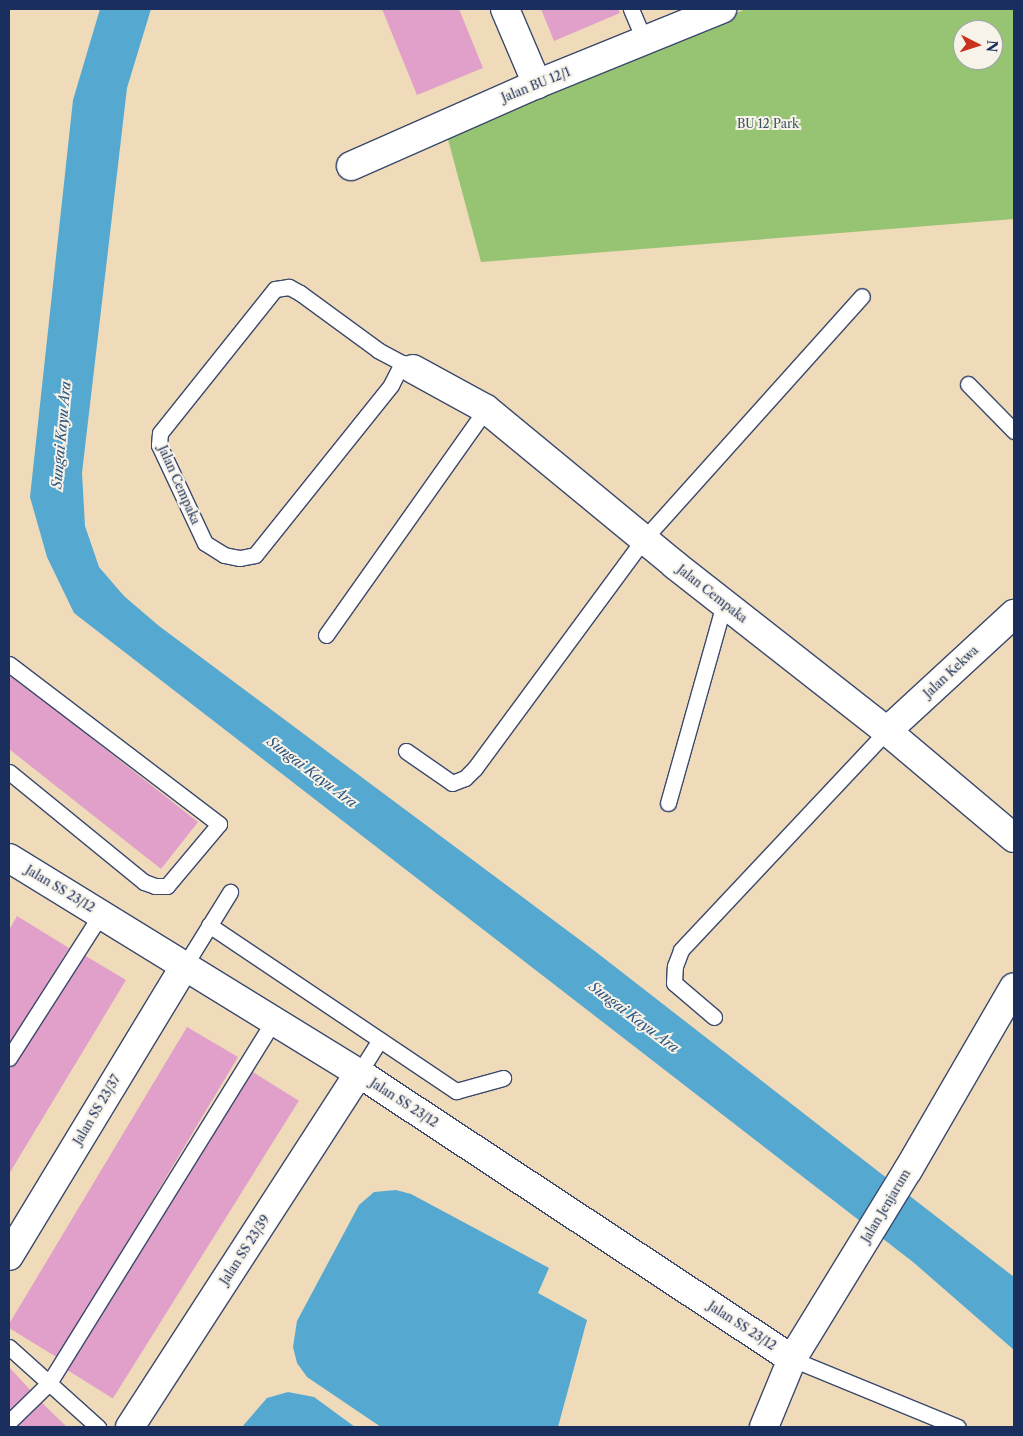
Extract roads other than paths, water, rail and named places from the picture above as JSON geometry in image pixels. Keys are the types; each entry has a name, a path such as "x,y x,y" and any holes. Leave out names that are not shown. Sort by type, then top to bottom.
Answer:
{"street":[{"path":"505,9 537,84"},
{"name":"Jalan BU 12/1","path":"351,166 537,84 645,42 722,9"},
{"name":"Jalan Cempaka","path":"408,366 486,409 724,604 887,731 1014,838"},
{"name":"Jalan Kekwa","path":"887,731 1014,614"},
{"name":"Jalan SS 23/12","path":"13,869 101,914 359,1073 792,1359"},
{"name":"Jalan SS 23/37","path":"9,1256 185,965"},
{"name":"Jalan Jenjarum","path":"764,1427 792,1359 908,1170 1014,987"},
{"name":"Jalan SS 23/39","path":"130,1427 359,1073"}],"lane":[{"path":"631,9 645,42"},
{"name":"Jalan Cempaka","path":"289,287 300,293 378,350 408,366 254,555 240,558 224,555 205,543 159,445 160,433 275,289 289,287"},
{"path":"406,751 452,783 465,778 644,539 862,296"},
{"path":"968,384 1014,431"},
{"path":"326,636 486,409"},
{"path":"668,803 724,604"},
{"path":"9,664 219,824 167,886 155,886 144,882 9,772"},
{"path":"714,1017 674,983 675,966 681,950 887,731"},
{"path":"185,965 230,892"},
{"path":"9,1058 101,914"},
{"path":"210,925 456,1090 503,1078"},
{"path":"9,1422 49,1383 274,1020"},
{"path":"359,1073 380,1040"},
{"path":"9,1347 98,1427"},
{"path":"792,1359 958,1427"}],"water":[{"name":"Sungai Kayu Ara","path":"100,9 151,9 127,88 82,473 85,526 99,567 124,596 159,626 596,952 1014,1277 1014,1350 913,1262 74,613 47,557 30,497 73,100"},
{"path":"396,1190 411,1194 549,1268 538,1293 587,1320 558,1427 381,1427 307,1377 297,1363 293,1347 297,1321 359,1205 374,1192"},
{"path":"288,1392 314,1397 355,1427 242,1427 267,1398"}],"park label":[{"name":"BU 12 Park","path":"768,124"}]}
